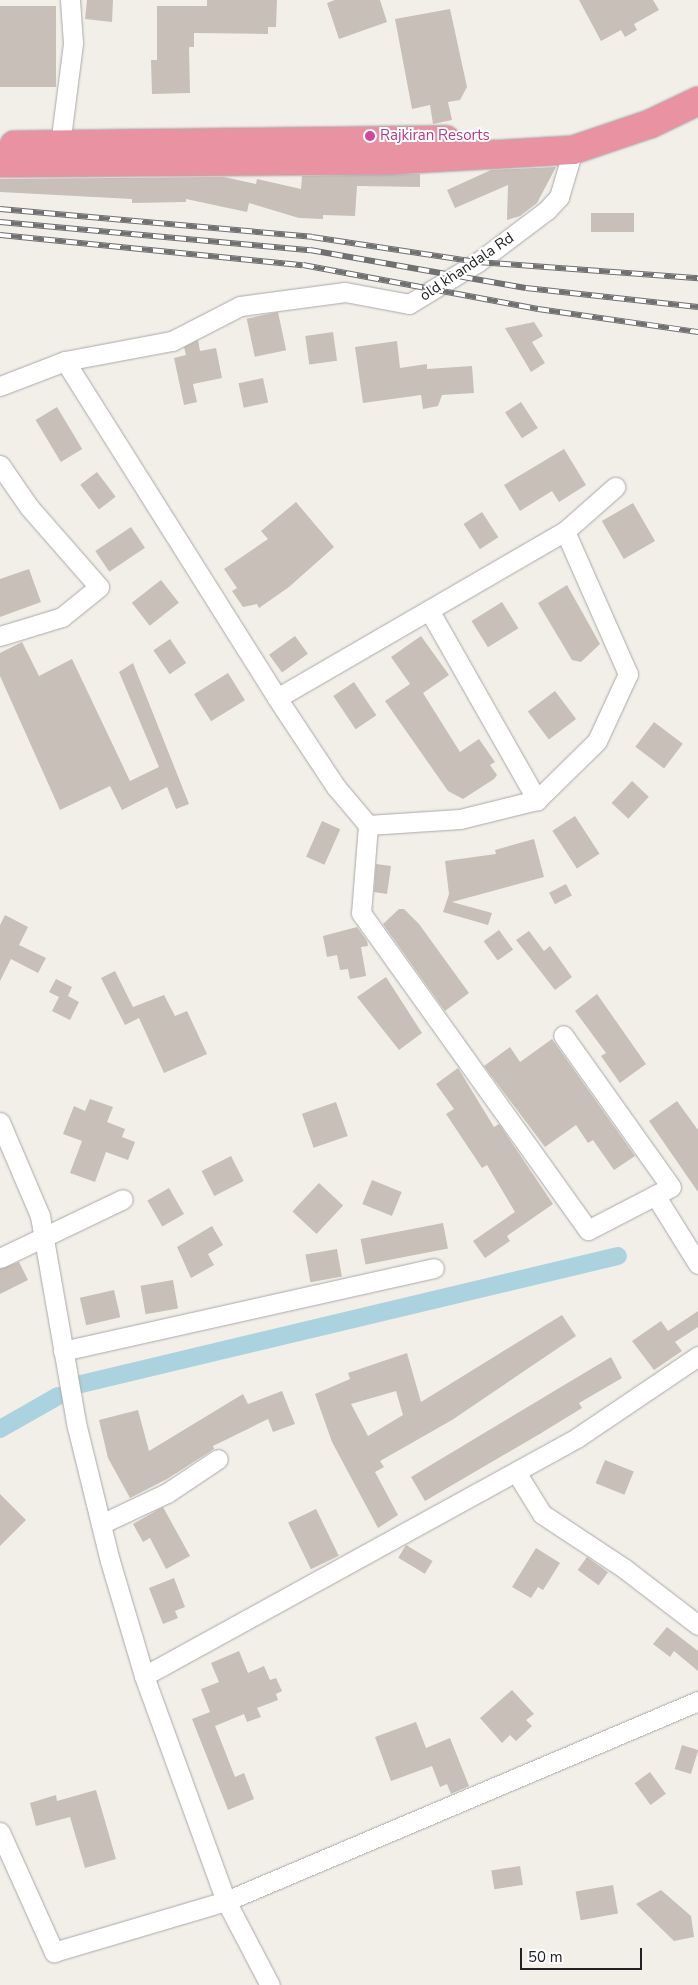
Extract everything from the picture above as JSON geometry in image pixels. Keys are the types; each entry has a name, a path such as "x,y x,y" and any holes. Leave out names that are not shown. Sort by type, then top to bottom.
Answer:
{"highway":[{"path":"0,145 501,139 574,134 646,114 698,87"},
{"path":"0,163 395,160 573,150 650,124 698,101"}],"street":[{"path":"60,145 73,43 70,0"},
{"name":"old khandala Rd","path":"0,386 65,361 172,341 240,306 293,296 346,292 410,304 478,262 548,210 559,197 573,150"},
{"path":"65,361 277,698 336,787 368,825 361,913 588,1230 671,1187 563,1035"},
{"path":"0,465 29,507 99,587 62,617 0,636"},
{"path":"277,698 566,531 615,487"},
{"path":"368,825 460,819 537,800 597,741 628,674 566,531"},
{"path":"429,610 537,800"},
{"path":"0,1122 40,1216 63,1350 101,1524 144,1676 226,1901 270,1985"},
{"path":"655,1195 698,1264"},
{"path":"0,1258 123,1199"},
{"path":"63,1350 434,1268"},
{"path":"144,1676 578,1437 698,1356"},
{"path":"101,1524 167,1493 218,1459"},
{"path":"516,1472 542,1514 625,1569 698,1625"},
{"path":"0,1832 54,1952 226,1901 698,1701"}],"building":[{"path":"87,0 113,0 112,22 85,19"},
{"path":"207,0 277,0 276,27 268,27 268,34 194,33 194,47 189,47 190,93 152,94 151,60 157,60 157,6 207,6"},
{"path":"335,0 380,0 387,22 339,39 327,3"},
{"path":"579,0 653,0 659,10 634,24 637,30 625,37 621,30 601,41"},
{"path":"0,6 56,6 56,87 0,87"},
{"path":"450,9 467,87 460,100 448,102 452,120 433,124 430,105 412,109 395,19"},
{"path":"556,167 537,203 520,216 507,220 508,185 455,208 447,190 491,170"},
{"path":"420,174 420,187 357,186 355,216 323,215 323,219 299,218 249,203 247,212 186,199 186,202 132,203 132,199 0,192 0,179 224,177 256,184 257,179 301,189 302,176"},
{"path":"591,213 634,213 634,232 591,232"},
{"path":"278,312 286,350 255,357 247,319"},
{"path":"534,322 543,336 532,342 545,363 531,372 505,328"},
{"path":"333,332 337,361 309,365 305,336"},
{"path":"198,340 200,351 216,348 222,378 193,384 197,402 184,405 174,358 186,355 184,347"},
{"path":"397,341 400,368 427,364 427,369 472,366 474,393 442,395 438,406 423,409 421,395 363,403 355,347"},
{"path":"263,378 268,402 244,408 239,383"},
{"path":"521,402 538,428 522,438 505,412"},
{"path":"57,407 82,449 61,462 36,420"},
{"path":"564,449 586,485 559,502 552,491 520,511 504,485"},
{"path":"97,472 116,497 99,509 80,485"},
{"path":"296,502 334,547 289,587 259,608 257,604 243,607 232,591 237,588 224,569 268,539 261,531"},
{"path":"633,503 655,541 624,559 602,521"},
{"path":"482,512 498,537 480,549 464,524"},
{"path":"131,527 145,548 109,572 95,551"},
{"path":"29,569 41,602 0,617 0,579"},
{"path":"161,580 179,603 150,626 132,603"},
{"path":"567,585 600,644 581,662 572,660 538,603"},
{"path":"502,602 518,628 488,647 471,621"},
{"path":"295,636 308,654 282,673 269,655"},
{"path":"421,636 449,675 423,693 460,752 479,739 495,762 490,765 497,775 494,779 463,799 448,791 385,701 410,684 391,657"},
{"path":"170,639 186,663 170,674 153,650"},
{"path":"22,642 39,676 72,659 130,781 159,767 119,672 133,663 189,804 176,809 167,787 122,810 110,786 60,810 0,676 0,653"},
{"path":"228,673 245,700 211,721 194,694"},
{"path":"354,682 376,715 356,729 333,696"},
{"path":"555,691 576,719 549,739 528,711"},
{"path":"654,722 683,744 664,768 635,747"},
{"path":"632,781 649,797 628,819 612,803"},
{"path":"575,816 600,854 577,868 552,831"},
{"path":"322,821 340,829 324,865 306,857"},
{"path":"534,839 544,877 452,902 492,913 488,925 443,912 449,894 445,861 496,854 495,850"},
{"path":"376,864 391,866 387,894 374,892"},
{"path":"566,884 572,896 555,904 549,893"},
{"path":"399,909 404,909 419,924 469,993 445,1011 383,924"},
{"path":"5,915 28,927 19,945 46,958 38,973 11,959 0,981 0,925"},
{"path":"357,927 367,941 368,946 361,947 366,976 350,979 348,969 340,970 337,955 327,957 323,936"},
{"path":"499,930 513,949 498,961 484,941"},
{"path":"529,931 544,951 550,946 572,977 555,990 516,940"},
{"path":"115,971 133,1007 164,995 175,1016 187,1011 207,1054 164,1073 139,1018 125,1025 101,978"},
{"path":"386,977 422,1033 399,1050 357,997"},
{"path":"56,979 72,987 68,996 79,1002 70,1020 52,1011 59,997 49,992"},
{"path":"597,994 646,1064 620,1083 601,1056 606,1053 575,1011"},
{"path":"552,1039 635,1156 614,1170 593,1140 588,1143 576,1125 545,1147 484,1066 510,1047 520,1062"},
{"path":"458,1068 494,1127 499,1124 553,1204 507,1236 510,1241 485,1258 473,1241 515,1212 487,1165 482,1168 446,1114 454,1109 436,1084"},
{"path":"90,1099 113,1107 107,1122 125,1129 122,1137 135,1142 128,1160 106,1152 95,1182 70,1173 82,1141 63,1134 74,1106 85,1111"},
{"path":"677,1101 698,1130 698,1192 649,1121"},
{"path":"336,1102 348,1136 314,1148 302,1114"},
{"path":"231,1156 244,1181 214,1196 202,1171"},
{"path":"372,1180 402,1192 392,1216 362,1204"},
{"path":"319,1183 343,1206 317,1234 292,1212"},
{"path":"169,1188 184,1214 162,1226 147,1200"},
{"path":"443,1223 448,1249 366,1265 361,1239"},
{"path":"212,1226 223,1245 208,1254 214,1265 191,1278 177,1247"},
{"path":"337,1249 342,1277 310,1282 305,1255"},
{"path":"19,1262 28,1280 0,1294 0,1269"},
{"path":"173,1280 178,1309 146,1314 141,1286"},
{"path":"114,1290 120,1317 86,1325 80,1298"},
{"path":"698,1311 698,1327 675,1342 682,1351 654,1370 632,1341 661,1321 668,1331"},
{"path":"562,1315 576,1336 452,1420 380,1461 384,1467 375,1472 398,1515 378,1528 332,1442 315,1394 350,1379 348,1373 407,1353 421,1402","holes":["396,1391 403,1415 368,1436 351,1404"]},
{"path":"611,1357 622,1378 579,1403 582,1408 425,1501 411,1477"},
{"path":"282,1391 295,1424 273,1432 268,1419 213,1446 214,1449 167,1479 130,1498 108,1458 99,1420 138,1410 149,1451 243,1394 248,1404"},
{"path":"605,1460 634,1472 624,1495 596,1483"},
{"path":"0,1494 26,1520 0,1546"},
{"path":"163,1507 190,1556 166,1569 150,1538 143,1542 133,1524"},
{"path":"316,1509 339,1556 311,1569 288,1523"},
{"path":"406,1545 433,1561 425,1574 398,1558"},
{"path":"536,1548 560,1563 543,1590 538,1587 531,1598 512,1587"},
{"path":"587,1557 608,1572 599,1585 578,1570"},
{"path":"174,1578 185,1607 175,1611 178,1618 163,1624 149,1588"},
{"path":"667,1627 698,1651 698,1671 674,1651 670,1657 653,1644"},
{"path":"239,1651 248,1673 264,1666 270,1680 276,1678 282,1691 276,1694 278,1700 257,1708 261,1717 247,1722 244,1714 215,1726 235,1777 244,1773 254,1799 228,1810 192,1719 210,1712 201,1689 219,1682 211,1663"},
{"path":"512,1690 534,1714 526,1720 532,1726 516,1741 510,1735 502,1743 480,1718"},
{"path":"416,1722 426,1748 450,1738 469,1786 451,1794 447,1784 440,1787 432,1766 391,1781 375,1737"},
{"path":"682,1745 698,1750 691,1774 675,1769"},
{"path":"650,1772 666,1794 650,1805 635,1783"},
{"path":"96,1790 116,1859 85,1868 70,1817 36,1826 30,1803 56,1795 57,1801"},
{"path":"520,1866 523,1885 494,1889 491,1871"},
{"path":"613,1885 618,1914 581,1920 576,1892"},
{"path":"661,1890 691,1916 694,1937 674,1941 636,1904"}],"waterway":[{"path":"77,1385 618,1256"},
{"path":"0,1429 58,1396"}],"railway":[{"path":"0,209 312,237 478,262 698,278"},
{"path":"0,222 310,250 526,288 698,307"},
{"path":"0,235 303,265 538,309 698,332"}],"place":[{"name":"Rajkiran Resorts","path":"370,136"}]}
